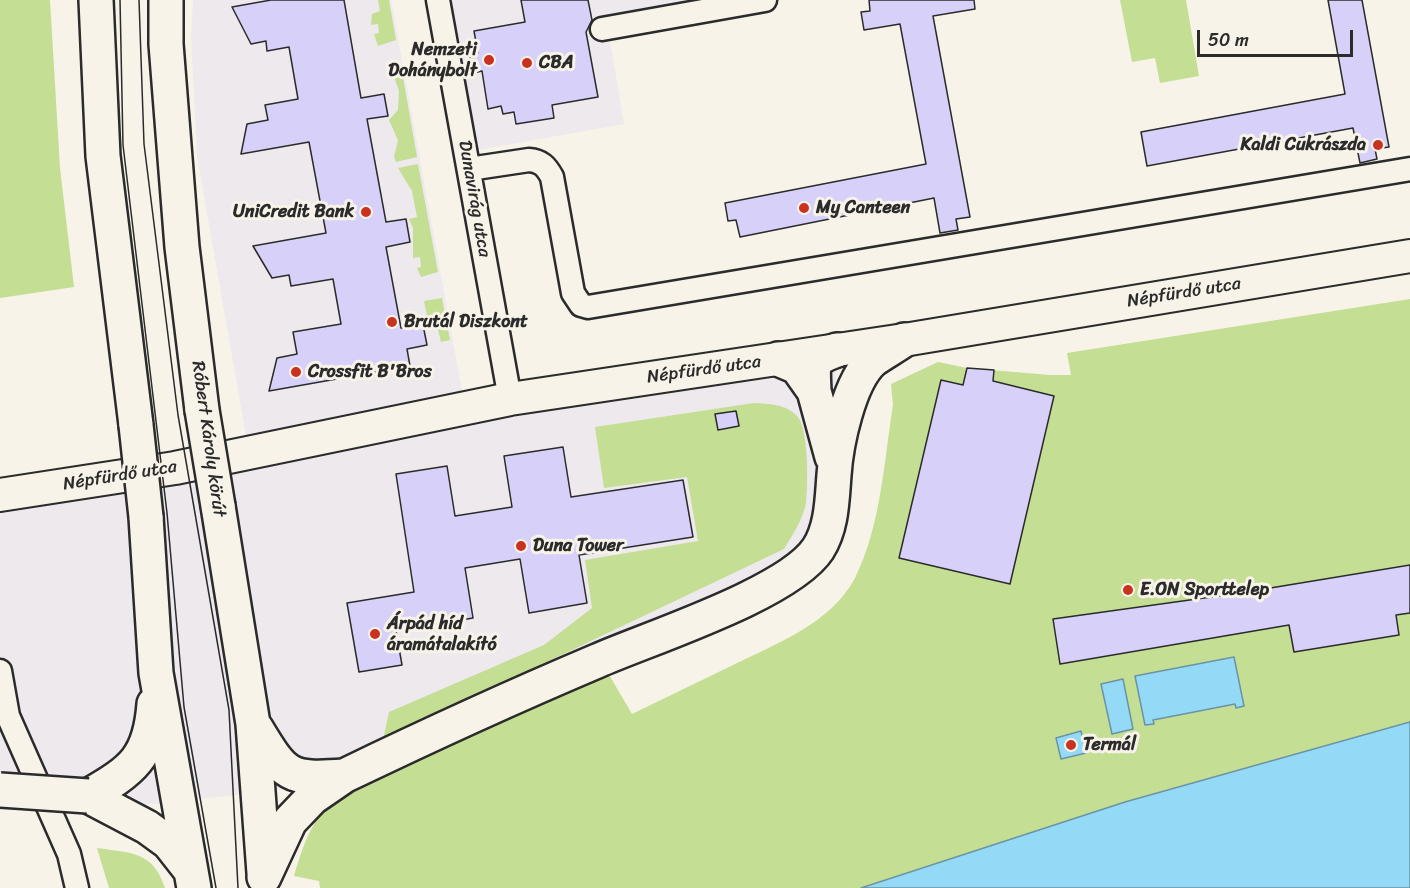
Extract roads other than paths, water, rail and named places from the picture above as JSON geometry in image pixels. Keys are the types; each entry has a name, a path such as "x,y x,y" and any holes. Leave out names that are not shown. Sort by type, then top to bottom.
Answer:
{"main road":[{"path":"96,0 103,156 146,517 156,672 192,880"},
{"name":"Róbert Károly körút","path":"166,0 166,44 182,246 202,410 253,724 264,882"},
{"path":"264,882 290,821 312,798 344,776 595,661 768,590 795,572 818,549 831,517 834,467 841,430 855,389 872,362 904,340"},
{"path":"834,467 813,391 813,367 820,356 837,350"},
{"path":"778,359 797,368 813,391"},
{"path":"88,796 114,781 140,759 146,748 152,724 156,672"},
{"path":"253,724 277,763 292,775 314,778 344,776"},
{"path":"0,790 88,796 147,827 169,843 192,880"}],"street":[{"name":"Dunavirág utca","path":"438,0 510,399"},
{"path":"602,29 724,4 765,0"},
{"path":"469,169 529,160 538,161 547,167 552,177 573,293 581,305 588,307 1410,169"},
{"name":"Népfürdő utca","path":"0,495 175,468 510,399 904,340 1410,256"},
{"path":"0,671 8,716 69,854 77,888"}],"water":[{"path":"1234,657 1244,706 1236,708 1235,704 1153,720 1154,724 1145,725 1135,676"},
{"path":"1123,679 1133,729 1112,734 1101,684"},
{"path":"1410,722 1410,888 861,888 1125,802"},
{"name":"Termál","path":"1081,731 1086,753 1061,759 1056,738"}],"tram line":[{"path":"120,0 123,145 167,513 184,707 216,888"},
{"path":"139,0 144,144 178,415 229,710 238,888"}],"place":[{"name":"Nemzeti Dohánybolt","path":"489,60"},
{"name":"CBA","path":"527,63"},
{"name":"Kaldi Cukrászda","path":"1378,145"},
{"name":"My Canteen","path":"804,208"},
{"name":"UniCredit Bank","path":"366,212"},
{"name":"Brutál Diszkont","path":"392,322"},
{"name":"Crossfit B'Bros","path":"296,372"},
{"name":"Duna Tower","path":"521,546"},
{"name":"E.ON Sporttelep","path":"1128,590"},
{"name":"Árpád híd áramátalakító","path":"375,634"},
{"name":"Termál","path":"1071,745"}]}
